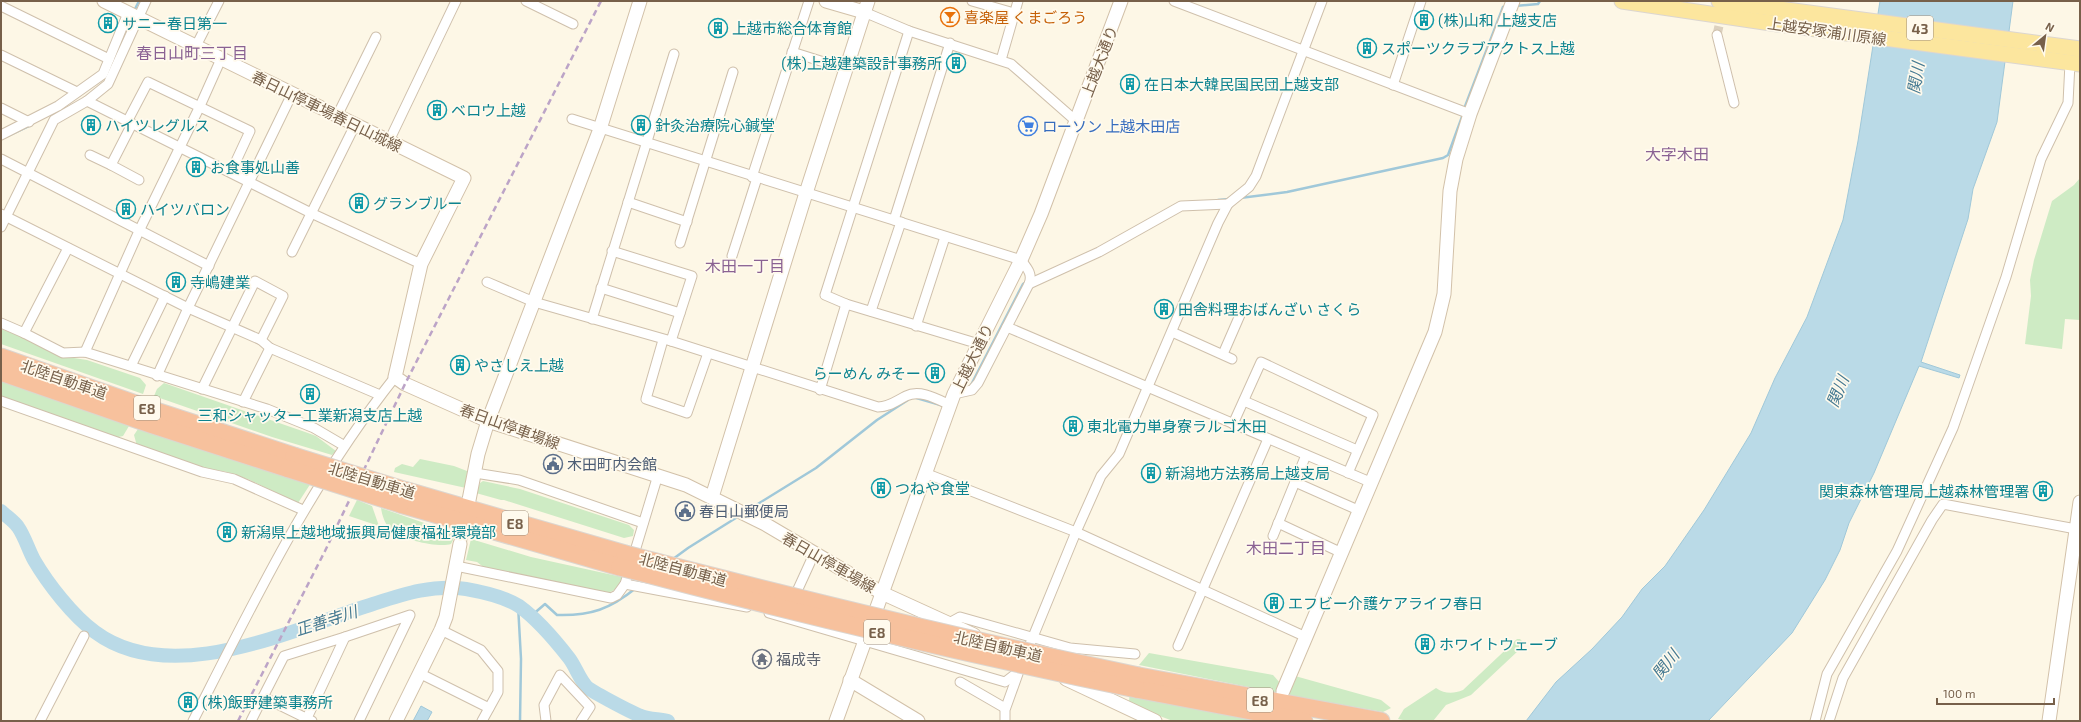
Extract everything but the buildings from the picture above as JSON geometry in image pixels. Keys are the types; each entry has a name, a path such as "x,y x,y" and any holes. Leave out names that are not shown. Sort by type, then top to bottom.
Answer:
{"highway":[{"name":"北陸自動車道","path":"1,357 159,412 291,462"},
{"name":"北陸自動車道","path":"1,372 153,425 291,462 403,497 856,627 1008,662 1381,721"},
{"name":"北陸自動車道","path":"1138,683 1304,721"}],"main road":[{"name":"上越安塚浦川原線","path":"1622,1 1778,24 2066,59 2080,50"},
{"name":"上越安塚浦川原線","path":"1719,1 1782,9 2066,59"}],"street":[{"name":"春日山停車場春日山城線","path":"104,1 464,178 420,264"},
{"path":"1,135 58,106 103,74 109,59 133,16 146,1"},
{"path":"196,46 219,1"},
{"path":"388,141 456,1"},
{"path":"526,1 573,24"},
{"path":"469,500 478,454 488,421 600,129 640,1"},
{"path":"732,256 792,52 809,1"},
{"path":"826,1 866,7 909,31 950,43 1011,64 1076,121"},
{"path":"972,1 1014,13"},
{"path":"1002,60 1018,1"},
{"name":"上越大通り","path":"836,721 952,399 1021,260 1041,214 1121,1"},
{"path":"1174,1 1470,114"},
{"path":"1005,721 1005,708 1076,532 1101,476 1119,454 1149,388 1218,223 1228,204 1249,186 1256,176 1322,1"},
{"path":"1392,85 1421,1"},
{"path":"1283,691 1342,553 1358,510 1435,332 1440,314 1444,287 1450,191 1456,159 1470,114 1513,1"},
{"path":"1,6 109,59"},
{"path":"712,497 806,193 866,7"},
{"path":"1,227 4,215 28,172 54,120 87,101 108,84 133,16"},
{"path":"909,31 825,295 846,304 979,344"},
{"path":"1717,35 1734,103"},
{"path":"337,116 376,37"},
{"path":"871,311 950,43"},
{"path":"792,52 846,69"},
{"path":"592,319 674,54"},
{"path":"1,55 76,92"},
{"path":"85,352 139,231 200,106 221,59"},
{"path":"1815,721 1827,674 1897,551 1953,428 2006,277 2041,159 2068,103 2066,59"},
{"path":"680,243 733,72"},
{"path":"111,165 148,82 250,131 231,172"},
{"path":"157,376 188,308 292,94"},
{"path":"87,101 179,148 250,181 311,213 420,264 395,377 343,445 303,510 193,721"},
{"path":"1,108 29,122"},
{"path":"487,282 534,302 667,340 752,369 878,407 886,407 913,394 952,399 972,390 978,383 1029,284 1031,278 1029,271 1021,260 572,119"},
{"path":"292,252 355,125"},
{"path":"90,155 139,180"},
{"path":"1,159 209,266"},
{"path":"628,202 687,222"},
{"path":"1029,284 1099,252 1181,206 1228,204"},
{"path":"4,215 188,308 261,340 270,348 380,395"},
{"path":"916,326 945,237"},
{"path":"24,333 68,248"},
{"path":"612,251 692,276 680,313 667,340 646,399 688,413 708,353"},
{"path":"202,389 231,326 255,281 283,296 261,340"},
{"path":"601,288 680,313"},
{"path":"131,366 164,296"},
{"path":"820,390 846,304"},
{"path":"1223,354 1240,315"},
{"path":"1,323 62,353 85,352 243,402 314,428 343,445"},
{"path":"1007,327 1370,482"},
{"path":"1172,332 1232,359"},
{"path":"243,402 270,348"},
{"path":"1233,424 1261,362 1373,415 1348,473"},
{"name":"春日山停車場線","path":"395,377 405,384 488,421 686,485 765,524 882,593 1025,658 1155,721"},
{"path":"1,401 202,472 234,479 303,510"},
{"path":"1244,401 1357,450"},
{"path":"1178,646 1268,439"},
{"path":"1273,536 1306,455"},
{"path":"475,473 519,480 643,523"},
{"path":"925,474 1076,532 1306,637"},
{"path":"454,572 610,598 617,595 625,584 658,475"},
{"path":"1296,482 1358,510"},
{"path":"2049,721 2080,502"},
{"path":"1829,721 1843,678 1932,520 1943,504 2076,529"},
{"path":"1278,523 1342,553"},
{"path":"396,721 420,674 446,617 460,544"},
{"path":"785,618 814,554"},
{"path":"625,584 692,598 752,608 1006,682 1019,671"},
{"path":"251,721 284,656 410,615 359,721"},
{"path":"949,623 960,617 1070,648 1135,654"},
{"path":"441,630 482,650 498,671 498,692 482,721"},
{"path":"40,721 84,636"},
{"path":"263,697 309,720 346,637"},
{"path":"420,674 489,708"},
{"path":"546,721 544,705 560,675 590,707 581,721"},
{"path":"850,680 918,721"},
{"path":"960,682 1005,708"}],"green space":[{"path":"2080,178 2080,320 2065,319 2062,349 2025,344 2031,296 2030,280 2034,260 2052,201 2074,185"},
{"path":"1,329 27,339 61,356 87,360 140,378 146,385 143,394 1,344"},
{"path":"1,378 129,426 123,436 114,438 1,397"},
{"path":"164,383 316,436 336,451 332,455 272,437 154,396 157,389"},
{"path":"138,429 311,483 298,503 250,480 227,472 195,466 137,446 134,435"},
{"path":"420,459 454,466 467,471 466,488 394,472 395,468 402,464 413,467"},
{"path":"483,481 520,489 629,525 634,530 633,536 624,538 504,500 476,493 480,483"},
{"path":"357,500 372,506 379,526 349,516"},
{"path":"381,508 456,534 451,544 446,545 430,544 405,538 393,532 388,527 383,518"},
{"path":"471,539 531,557 622,577 617,588 606,593 486,569 477,562 466,560"},
{"path":"1517,639 1520,639 1523,642 1519,650 1471,695 1446,705 1433,721 1408,721 1398,719 1404,709 1436,688 1449,693 1463,690"},
{"path":"1149,653 1273,675 1281,684 1278,693 1139,665"},
{"path":"1295,676 1381,700 1391,708 1383,712 1287,695"},
{"path":"1130,692 1266,721 1173,721 1133,706 1129,701"}],"water":[{"name":"関川","path":"1880,1 2013,1 1997,122 1973,189 1968,219 1921,362 1960,375 1959,378 1919,366 1874,473 1849,523 1840,550 1825,580 1792,633 1708,721 1526,721 1556,682 1592,649 1622,617 1642,589 1665,566 1704,510 1751,433 1775,378 1807,317 1843,220 1858,141"},
{"path":"421,706 432,712 427,721 413,721"}],"waterway":[{"path":"134,11 139,1"},
{"path":"1515,6 1538,4 1540,1"},
{"path":"1464,109 1503,7 1506,6"},
{"path":"1240,198 1287,192 1443,158 1448,155 1463,114"},
{"path":"1,139 31,125"},
{"path":"1218,200 1229,199"},
{"path":"971,385 1023,284 1026,282"},
{"path":"913,397 944,406"},
{"path":"748,510 816,468 877,420 908,400"},
{"name":"正善寺川","path":"1,511 18,527 34,560 70,609 95,632 126,648 160,655 196,655 233,649 270,639 373,604 419,591 442,588 466,589 501,597 526,611 546,630 564,651 588,688 636,714 647,718 668,721"},
{"path":"673,559 739,516"},
{"path":"531,616 545,604 557,615 580,614 600,610 609,606 636,588"},
{"path":"518,605 521,659 520,721"}],"tunnel":[{"path":"1717,35 1722,12"},
{"path":"460,544 466,514"}],"railway":[{"path":"238,721 325,551 405,384 601,1"}],"place":[{"name":"喜楽屋 くまごろう","path":"950,17"},
{"name":"(株)山和 上越支店","path":"1424,20"},
{"name":"サニー春日第一","path":"108,23"},
{"name":"上越市総合体育館","path":"718,28"},
{"name":"スポーツクラブアクトス上越","path":"1367,48"},
{"name":"(株)上越建築設計事務所","path":"956,63"},
{"name":"在日本大韓民国民団上越支部","path":"1130,84"},
{"name":"ベロウ上越","path":"437,110"},
{"name":"ハイツレグルス","path":"91,125"},
{"name":"針灸治療院心鍼堂","path":"641,125"},
{"name":"ローソン 上越木田店","path":"1028,126"},
{"name":"お食事処山善","path":"196,167"},
{"name":"グランブルー","path":"359,203"},
{"name":"ハイツバロン","path":"126,209"},
{"name":"寺嶋建業","path":"176,282"},
{"name":"田舎料理おばんざい さくら","path":"1164,309"},
{"name":"やさしえ上越","path":"460,365"},
{"name":"らーめん みそー","path":"935,373"},
{"name":"三和シャッター工業新潟支店上越","path":"310,394"},
{"name":"東北電力単身寮ラルゴ木田","path":"1073,426"},
{"name":"木田町内会館","path":"553,464"},
{"name":"新潟地方法務局上越支局","path":"1151,473"},
{"name":"つねや食堂","path":"881,488"},
{"name":"関東森林管理局上越森林管理署","path":"2043,491"},
{"name":"春日山郵便局","path":"685,511"},
{"name":"新潟県上越地域振興局健康福祉環境部","path":"227,532"},
{"name":"エフビー介護ケアライフ春日","path":"1274,603"},
{"name":"ホワイトウェーブ","path":"1425,644"},
{"name":"福成寺","path":"762,659"},
{"name":"(株)飯野建築事務所","path":"188,702"}],"district":[{"name":"春日山町三丁目","path":"192,52"},
{"name":"大字木田","path":"1677,153"},
{"name":"木田一丁目","path":"745,265"},
{"name":"木田二丁目","path":"1286,547"}]}
